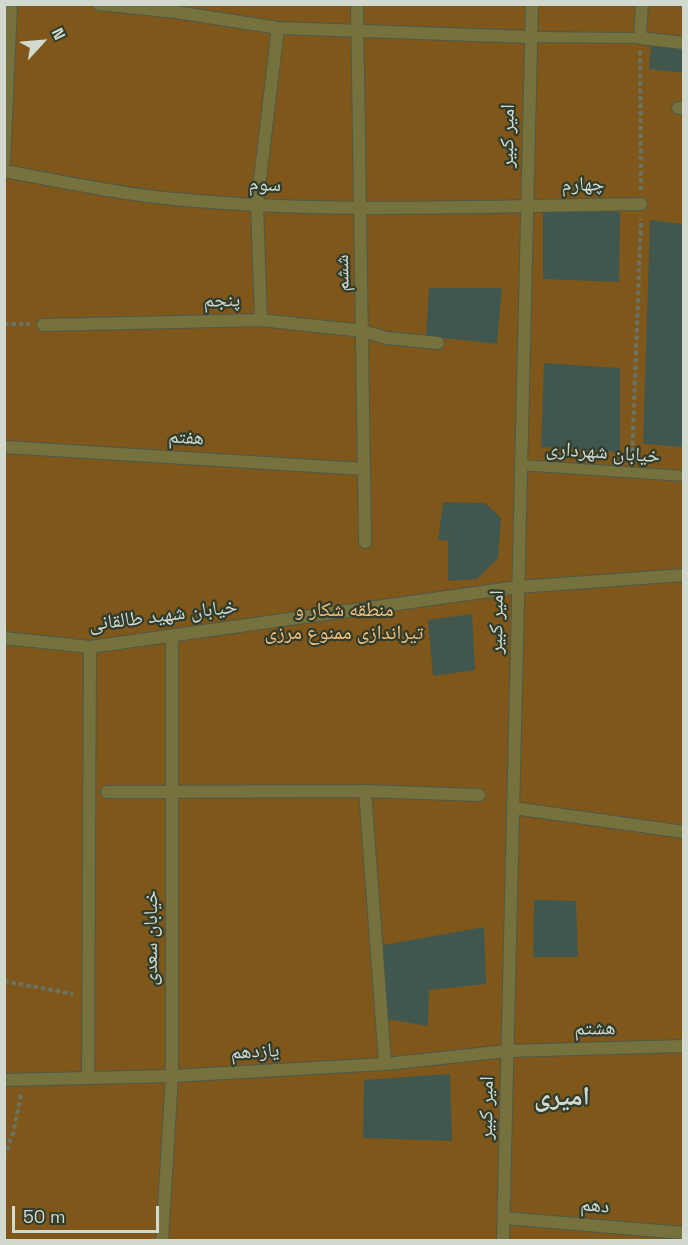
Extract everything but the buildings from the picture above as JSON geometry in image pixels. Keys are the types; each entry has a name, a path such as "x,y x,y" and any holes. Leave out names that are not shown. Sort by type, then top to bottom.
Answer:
{"street":[{"path":"4,162 11,4"},
{"path":"99,4 176,8 278,28 358,29 530,37"},
{"name":"ششم","path":"357,4 362,208 365,542"},
{"name":"امیر کبیر","path":"503,1240 532,4"},
{"path":"642,4 640,38 684,43"},
{"path":"261,320 257,204 278,28"},
{"name":"سوم","path":"4,171 173,199 362,208 526,206"},
{"name":"چهارم","path":"526,206 641,204"},
{"name":"پنجم","path":"43,325 261,320 363,331 386,338 438,343"},
{"name":"هفتم","path":"4,447 364,469"},
{"name":"خیابان شهيد طالقانی","path":"4,638 90,647 518,587 684,575"},
{"name":"خیابان سعدی","path":"162,1240 171,1076 171,636"},
{"path":"88,1078 90,647"},
{"path":"365,791 385,1064"},
{"path":"107,792 172,794 365,791 479,795"},
{"path":"513,808 684,832"},
{"name":"هشتم","path":"507,1051 684,1047"},
{"name":"یازدهم","path":"4,1080 171,1076 385,1064 507,1051"},
{"name":"دهم","path":"504,1218 684,1233"}],"lane":[{"path":"530,37 640,38"},
{"name":"خیابان شهرداری","path":"520,465 684,476"}],"path":[{"path":"632,473 641,204 640,38"},
{"path":"4,324 43,325"},
{"path":"4,981 88,997"},
{"path":"4,1157 13,1133 24,1079"}],"green space":[{"name":"منطقه شکار و تیراندازی ممنوع مرزی","path":"5,5 683,5 683,1240 5,1240"}],"district":[{"name":"امیری","path":"562,1098"}]}
